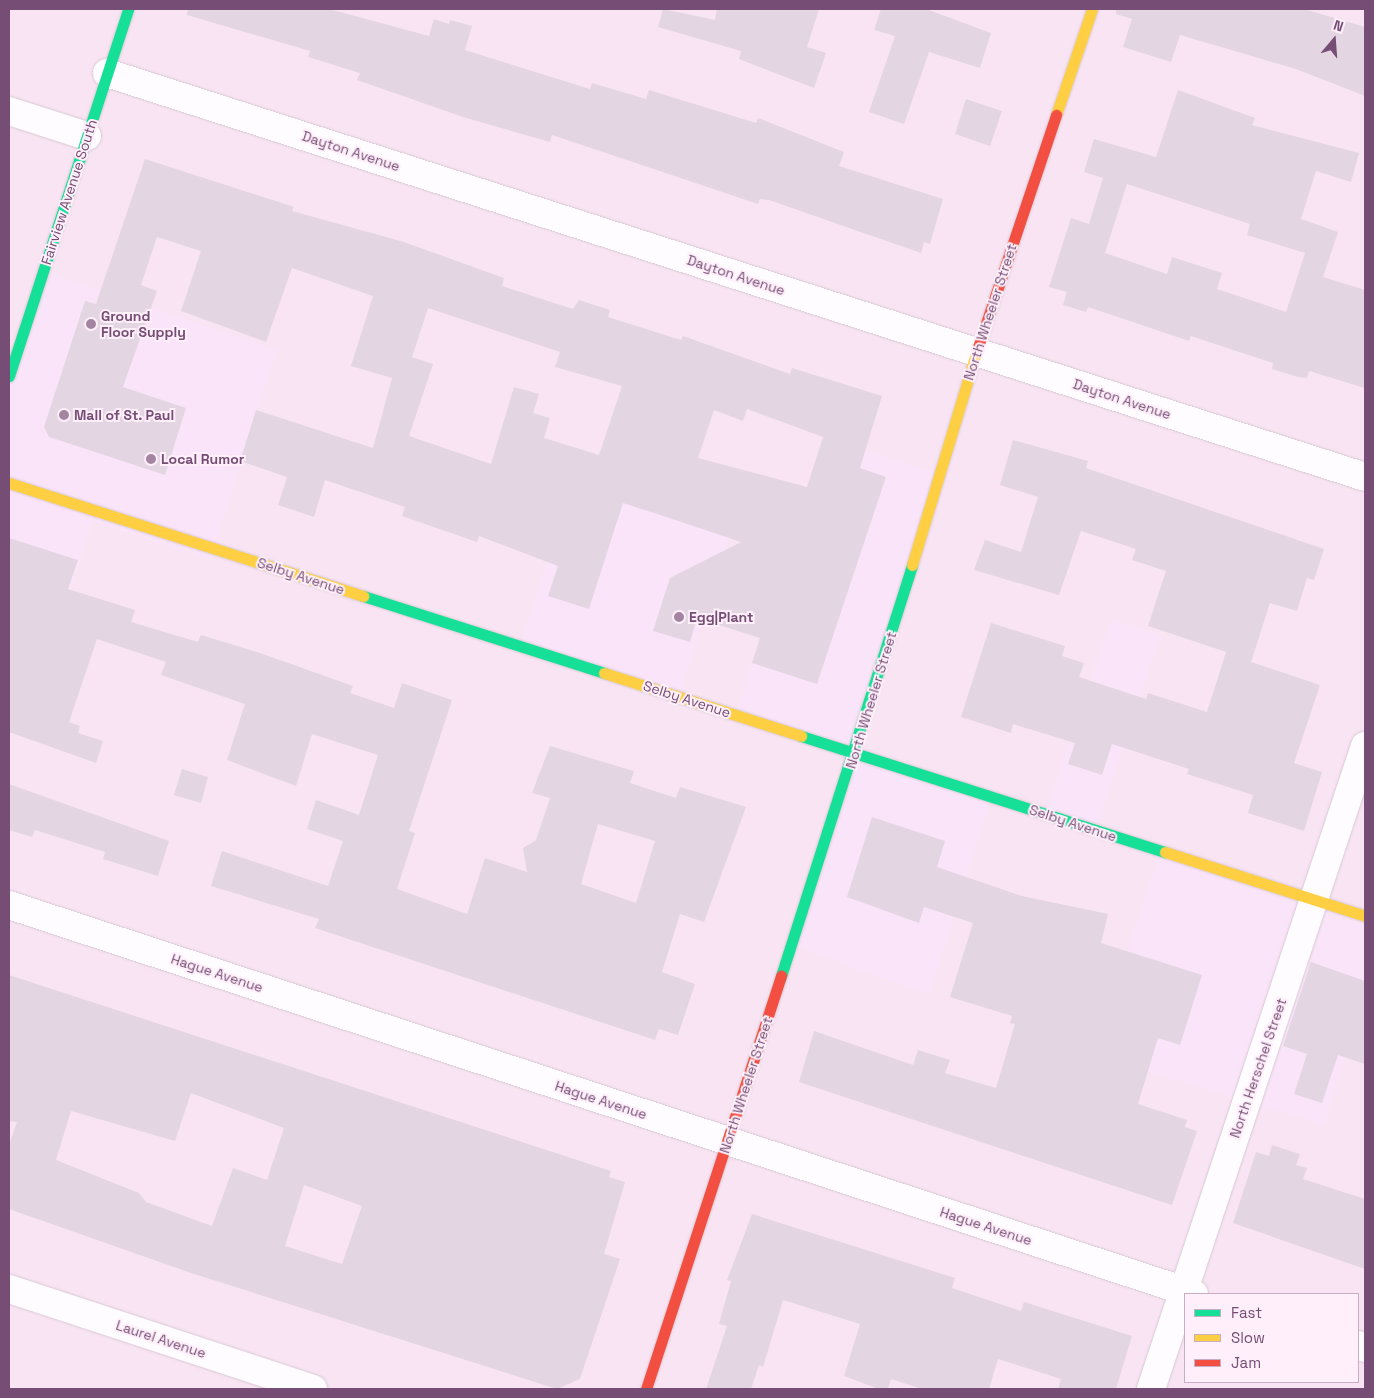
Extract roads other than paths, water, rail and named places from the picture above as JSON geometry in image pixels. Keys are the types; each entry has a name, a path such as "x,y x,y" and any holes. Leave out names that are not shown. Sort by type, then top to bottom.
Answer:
{"street":[{"name":"Fairview Avenue South","path":"9,376 128,9"},
{"name":"North Wheeler Street","path":"646,1389 855,753 976,352 1092,9"},
{"name":"Dayton Avenue","path":"107,73 1365,477"},
{"path":"9,111 87,136"},
{"name":"Selby Avenue","path":"9,483 1365,916"},
{"name":"North Herschel Street","path":"1188,1292 1365,746"},
{"name":"Hague Avenue","path":"9,905 1188,1292"},
{"name":"Laurel Avenue","path":"9,1289 312,1389"},
{"name":"North Herschel Street","path":"1150,1389 1184,1302"}],"place":[{"name":"Ground Floor Supply","path":"91,324"},
{"name":"Mall of St. Paul","path":"64,415"},
{"name":"Local Rumor","path":"151,459"},
{"name":"Egg|Plant","path":"679,617"}]}
